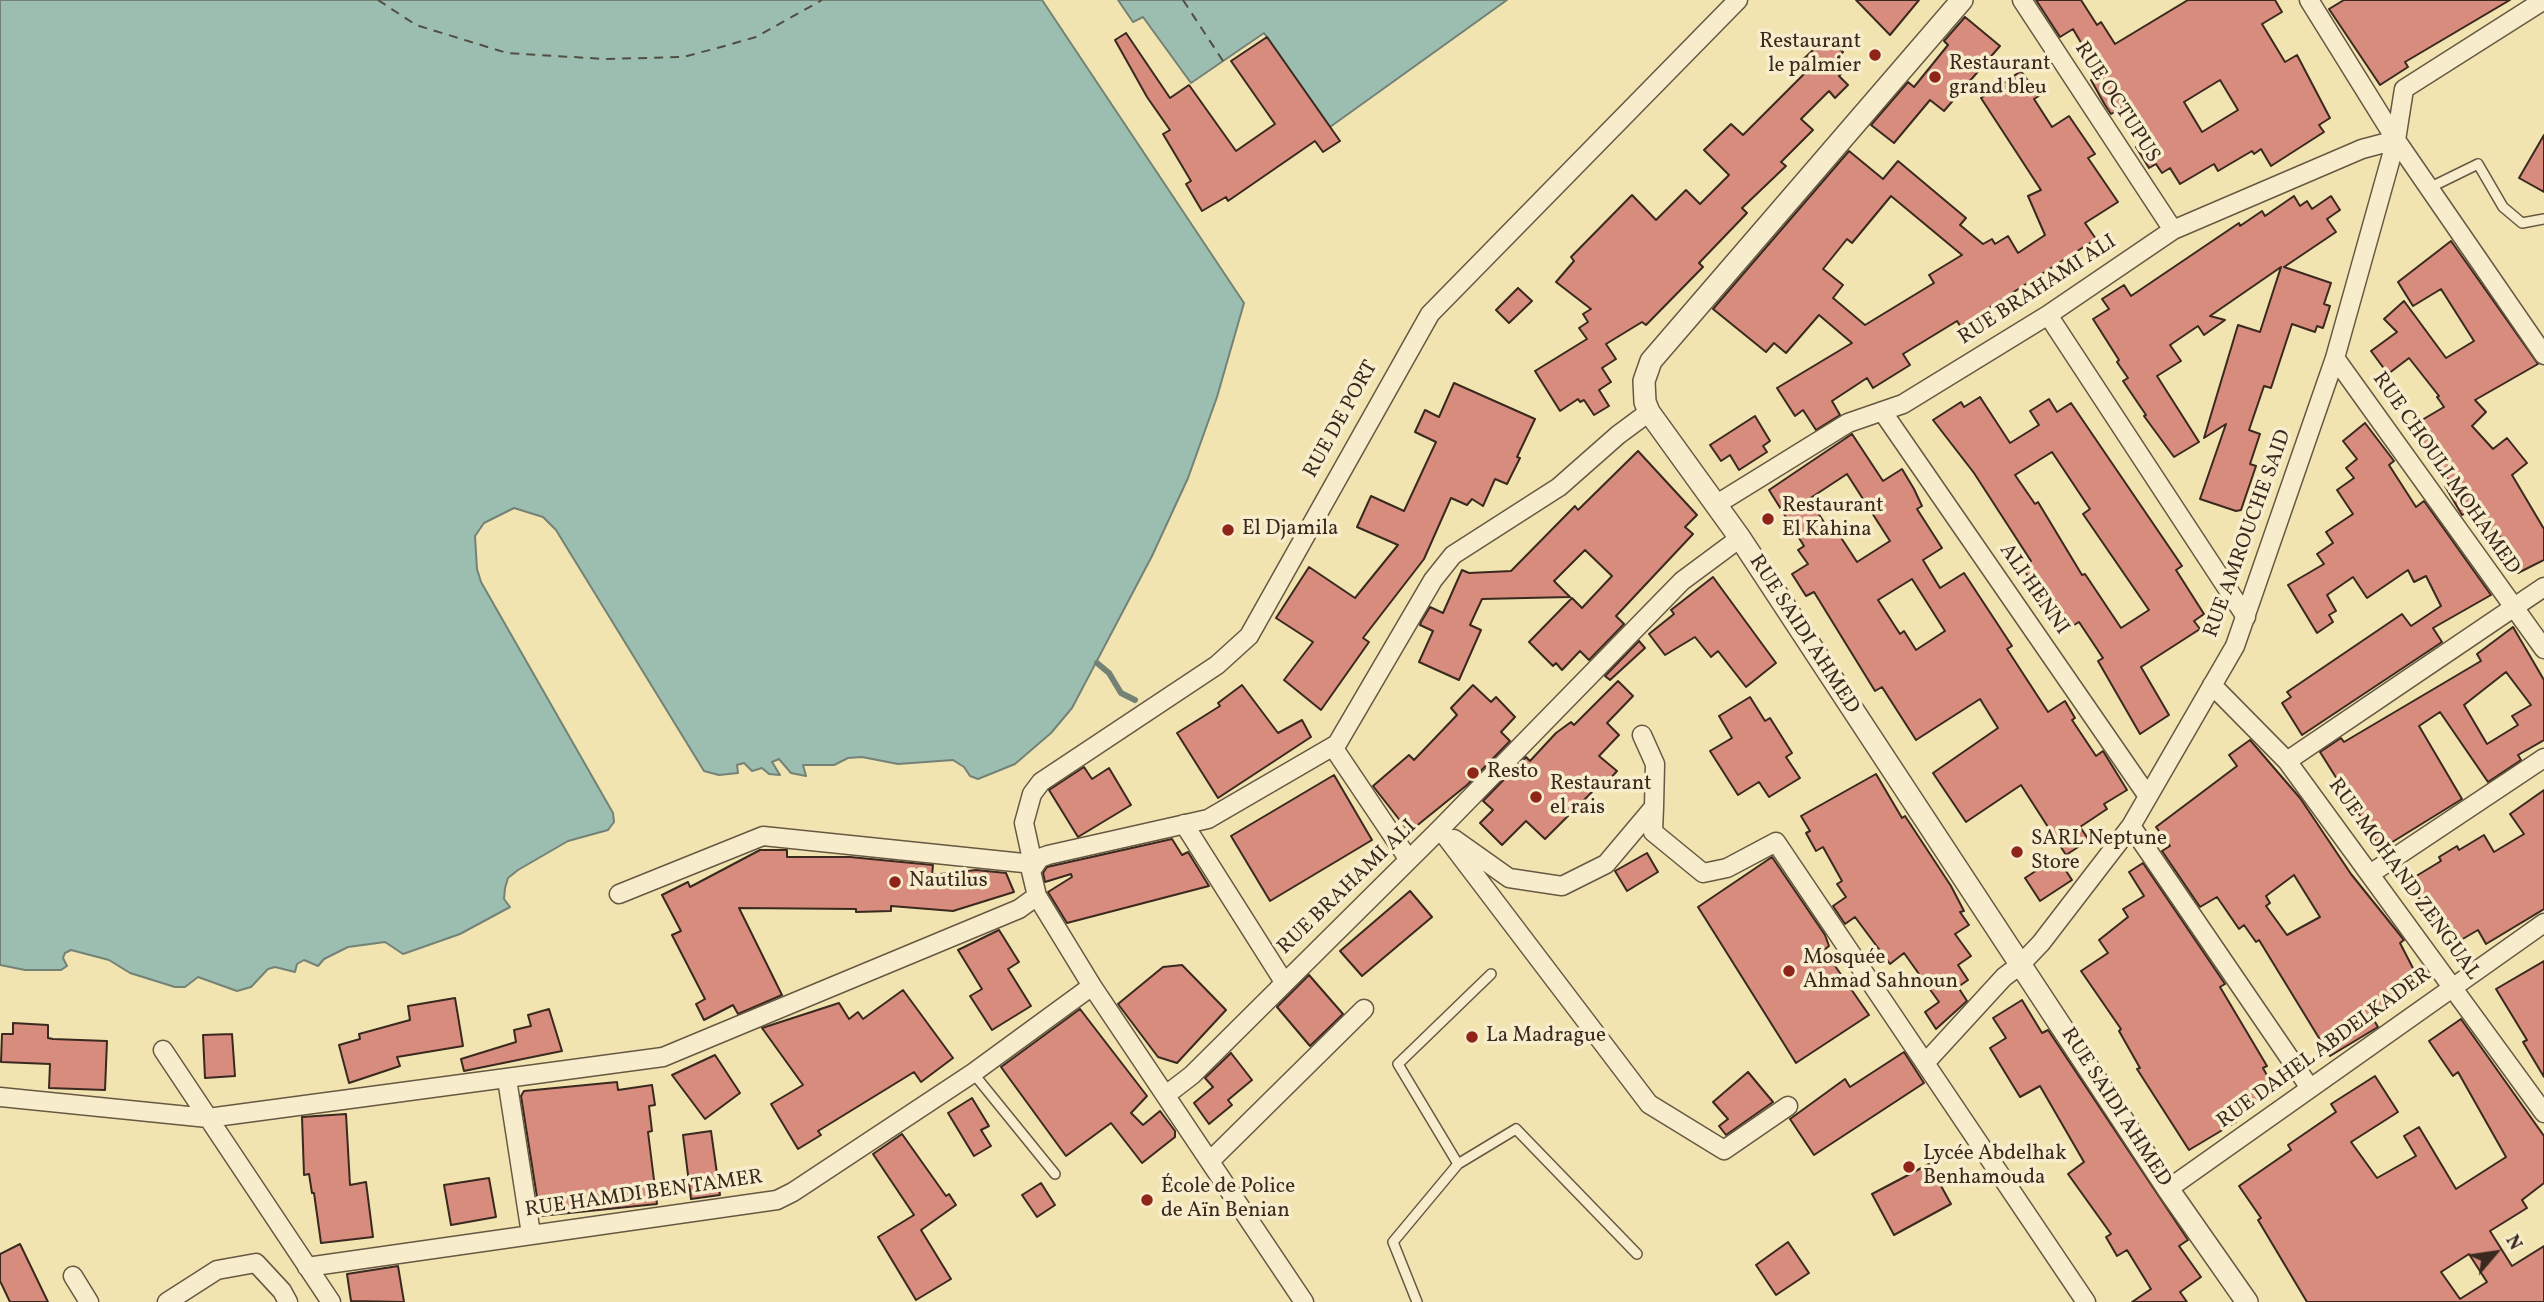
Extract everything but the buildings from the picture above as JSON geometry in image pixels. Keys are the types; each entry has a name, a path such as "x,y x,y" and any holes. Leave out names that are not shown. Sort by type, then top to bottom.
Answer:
{"street":[{"name":"RUE DE PORT","path":"1037,896 1031,879 1034,864 1024,823 1032,794 1041,782 1217,665 1249,636 1430,314 1738,0"},
{"path":"619,894 763,835 1034,864 1048,855 1208,819 1333,747 1433,580 1453,555 1559,487 1618,435 1649,412 1643,391 1651,360 1962,0"},
{"name":"RUE OCTUPUS","path":"2022,0 2173,230"},
{"path":"2309,0 2396,140 2544,355"},
{"name":"RUE AMROUCHE SAID","path":"1926,1062 2004,976 2020,965 2131,826 2235,646 2335,358 2396,140 2404,89 2544,0"},
{"name":"RUE BRAHAMI ALI","path":"1717,504 1848,423 1903,404 2048,315 2173,230 2362,149 2396,140"},
{"path":"2048,315 2246,617"},
{"name":"RUE CHOULI MOHAMED","path":"2335,358 2544,649"},
{"name":"ALI HENNI","path":"1882,411 2147,795"},
{"name":"RUE SAIDI AHMED","path":"1649,412 1740,538 2168,1189 2247,1302"},
{"name":"RUE BRAHAMI ALI","path":"1166,1095 1192,1075 1409,860 1682,581 1740,538"},
{"path":"2287,761 2544,587"},
{"name":"RUE MOHAND ZENGUAL","path":"2212,685 2287,761 2544,1113"},
{"path":"1642,736 1655,764 1653,832 1703,873 1727,869 1776,842 2087,1302"},
{"path":"1333,747 1409,860"},
{"path":"2370,874 2544,758"},
{"path":"1440,829 1509,878 1562,886 1606,864 1654,807"},
{"path":"1184,824 1284,982"},
{"path":"2131,826 2310,1088"},
{"path":"1440,829 1649,1104 1724,1150 1788,1106"},
{"path":"0,1097 208,1118 663,1057 1019,909 1037,896 1092,986 1304,1302"},
{"name":"RUE DAHEL ABDELKADER","path":"2168,1189 2544,923"},
{"name":"RUE HAMDI BEN TAMER","path":"307,1267 777,1200 973,1073 1092,986"},
{"path":"1210,1161 1364,1009"},
{"path":"163,1050 331,1302"},
{"path":"507,1079 531,1234"},
{"path":"167,1302 217,1270 256,1263 282,1290 288,1302"},
{"path":"73,1276 89,1302"}],"lane":[{"path":"2429,188 2478,164 2504,207 2522,223 2544,219"},
{"path":"1458,1164 1398,1065 1491,974"},
{"path":"973,1073 1055,1174"},
{"path":"1417,1302 1393,1242 1458,1164 1516,1129 1637,1254"}],"shaded area":[{"path":"0,0 1042,0 1244,303 1217,397 1188,478 1152,556 1072,708 1051,733 1015,764 978,779 970,776 964,767 953,760 898,764 862,757 848,758 834,765 803,765 806,776 791,773 779,759 772,762 780,775 769,774 762,768 752,771 744,763 737,765 738,773 719,775 704,771 556,530 543,517 514,508 484,523 475,536 477,569 481,582 613,813 614,822 608,830 568,841 518,870 508,878 505,888 504,899 510,907 460,934 403,954 385,942 348,947 324,959 318,966 304,960 297,964 295,972 275,967 268,969 251,987 237,991 198,977 185,987 175,987 130,973 109,960 71,950 65,953 63,958 67,966 61,970 25,970 0,965"},
{"path":"1118,0 1507,0 1330,127 1264,33 1191,83 1143,17 1133,22"}],"waterway":[{"path":"1097,663 1109,673 1121,693 1135,700"}],"ferry route":[{"path":"378,0 416,25 507,53 605,59 683,57 721,47 756,37 822,0"},
{"path":"1183,0 1223,61"}],"place":[{"name":"Restaurant le palmier","path":"1875,55"},
{"name":"Restaurant grand bleu","path":"1935,77"},
{"name":"Restaurant El Kahina","path":"1768,519"},
{"name":"El Djamila","path":"1228,530"},
{"name":"Resto","path":"1473,773"},
{"name":"Restaurant el rais","path":"1536,797"},
{"name":"SARL Neptune Store","path":"2017,852"},
{"name":"Nautilus","path":"895,882"},
{"name":"Mosquée Ahmad Sahnoun","path":"1789,971"},
{"name":"La Madrague","path":"1472,1037"},
{"name":"Lycée Abdelhak Benhamouda","path":"1909,1167"},
{"name":"École de Police de Aïn Benian","path":"1147,1200"}]}
